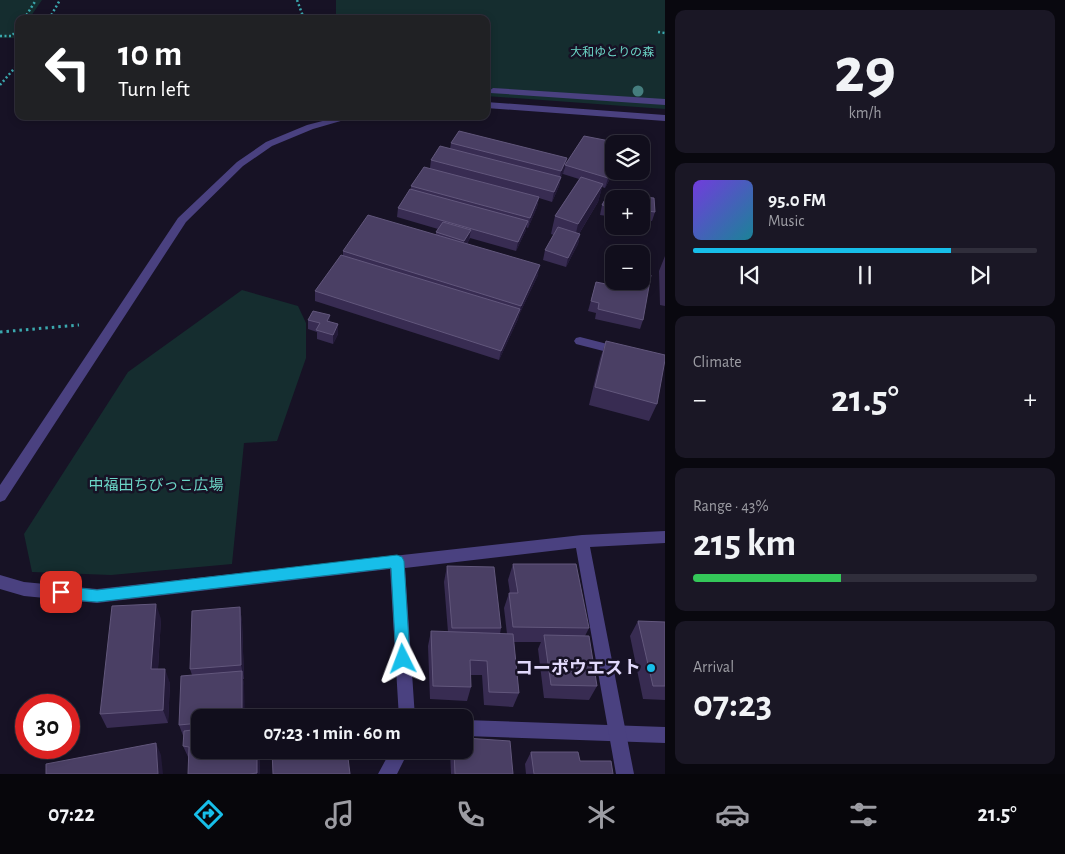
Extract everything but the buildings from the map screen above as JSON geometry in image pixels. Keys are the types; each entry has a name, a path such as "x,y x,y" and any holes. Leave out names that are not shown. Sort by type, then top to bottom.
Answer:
{"street":[{"path":"494,92 665,102"},
{"path":"490,106 665,118"},
{"path":"0,496 182,220 240,164 269,144 310,127 338,120"},
{"path":"580,341 627,353"},
{"path":"0,582 24,589 97,596 582,541 665,537"},
{"path":"582,541 625,774"},
{"path":"397,561 406,709"},
{"path":"473,728 665,735"},
{"path":"387,774 395,759"}],"path":[{"path":"27,15 36,0"},
{"path":"51,15 60,0"},
{"path":"297,0 303,15"},
{"path":"0,36 12,36 15,32"},
{"path":"658,32 665,33"},
{"path":"0,85 15,68"},
{"path":"0,332 114,323"}],"green space":[{"path":"0,0 42,0 32,15 15,15 15,38 0,38"},
{"name":"大和ゆとりの森","path":"336,0 665,0 665,109 490,96 490,15 336,15"},
{"name":"中福田ちびっこ広場","path":"242,290 298,306 306,323 306,358 277,441 244,443 232,564 111,575 32,572 24,534 128,372"}],"place":[{"name":"コーポウエスト","path":"651,668"}],"route":[{"path":"61,592 97,596 397,561 403,659"}]}
